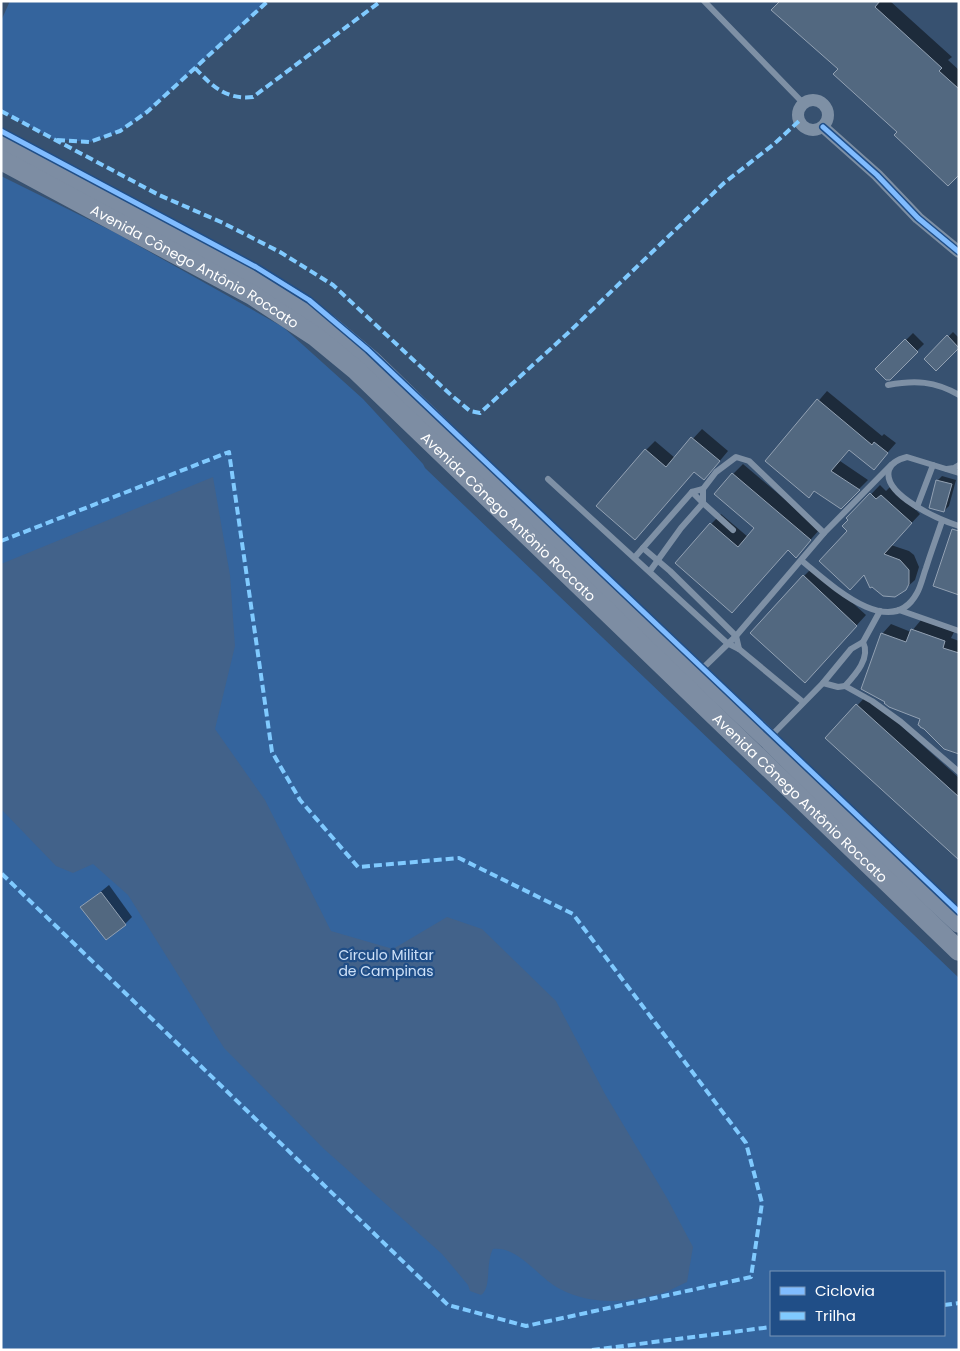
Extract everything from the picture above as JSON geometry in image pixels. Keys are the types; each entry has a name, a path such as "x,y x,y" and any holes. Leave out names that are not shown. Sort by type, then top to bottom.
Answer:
{"main road":[{"name":"Avenida Cônego Antônio Roccato","path":"1,141 255,276 293,299 329,325 372,361 578,561 768,739 876,846 959,923"},
{"name":"Avenida Cônego Antônio Roccato","path":"1,160 252,295 316,337 356,370 959,951"}],"street":[{"path":"812,100 821,102 825,106 828,114 823,127 813,130 803,126 798,116 800,107 804,104 812,100"},
{"path":"823,127 877,176 918,218 959,252"}],"lane":[{"path":"704,1 804,104"},
{"path":"888,384 909,381 926,382 959,396"},
{"path":"635,557 692,492 703,488 716,472 736,457 744,458 824,533"},
{"path":"698,673 736,636 824,533 891,465 901,458 907,457 959,473"},
{"path":"891,465 888,476 892,487 917,506 942,520 959,526"},
{"path":"917,506 933,465"},
{"path":"945,470 959,465"},
{"path":"548,479 727,643 739,649 803,702"},
{"path":"650,571 702,503 703,488"},
{"path":"692,492 733,530"},
{"path":"899,610 907,605 918,592 942,520"},
{"path":"643,548 736,636 739,649"},
{"path":"802,561 849,597 869,609 880,612 899,610 959,631"},
{"path":"768,739 822,683 851,649 863,642 880,612"},
{"path":"845,686 865,658 866,651 863,642"},
{"path":"822,683 838,687 845,686 872,702 901,722 959,772"}],"green space":[{"path":"10,1 268,1 147,112 120,131 90,142 53,139 1,111 1,21"},
{"name":"Círculo Militar de Campinas","path":"1,176 116,233 283,327 363,399 425,468 959,978 959,1350 1,1350"}],"shaded area":[{"path":"213,477 230,575 235,646 215,729 265,800 331,931 393,949 447,917 482,929 556,1001 605,1094 667,1198 693,1247 687,1282 666,1292 622,1301 584,1298 552,1284 520,1257 511,1252 493,1249 489,1262 488,1281 484,1292 481,1295 470,1291 468,1285 442,1254 324,1149 224,1048 128,895 93,864 73,873 56,866 1,809 1,564"}],"building":[{"path":"780,1 880,1 875,7 942,68 939,71 959,89 959,175 948,186 894,135 897,132 833,74 838,69 771,10"},
{"path":"947,335 959,348 936,371 924,359"},
{"path":"905,339 918,352 890,380 886,380 875,369"},
{"path":"817,399 872,445 874,442 888,453 874,470 849,450 831,471 860,490 841,509 814,491 809,498 765,461"},
{"path":"691,437 720,461 704,480 694,472 635,540 596,506 645,449 666,467"},
{"path":"732,473 811,540 796,558 788,550 732,613 675,563 710,523 738,547 754,528 714,494"},
{"path":"936,480 952,484 944,512 929,508"},
{"path":"870,493 876,499 881,495 912,523 884,554 900,560 909,570 909,584 906,590 895,597 883,596 872,587 870,588 864,575 850,590 819,561 847,531 842,526 848,520 846,518"},
{"path":"952,529 959,531 959,595 933,586"},
{"path":"803,575 857,626 805,683 750,633"},
{"path":"911,629 945,641 943,648 959,653 959,754 944,749 918,725 920,719 889,707 885,702 861,689 881,633 906,642"},
{"path":"856,704 959,797 959,860 825,738"},
{"path":"101,892 126,925 106,940 80,907"}],"marked path":[{"path":"57,140 90,142 120,131 147,112 268,1"},
{"path":"195,68 207,81 227,94 253,97 381,1"},
{"path":"1,111 159,195 221,222 280,252 333,285 451,395 470,411 480,413 568,333 724,183 774,144 799,121"},
{"path":"1,541 229,452 272,752 300,800 358,867 459,858 573,914 746,1143 762,1203 751,1277 526,1326 448,1305 1,873"},
{"path":"945,1305 959,1303"},
{"path":"592,1350 770,1327"}],"cycle path":[{"path":"823,127 877,175 918,218 959,252"},
{"path":"1,131 256,267 309,300 368,350 959,912"}]}
